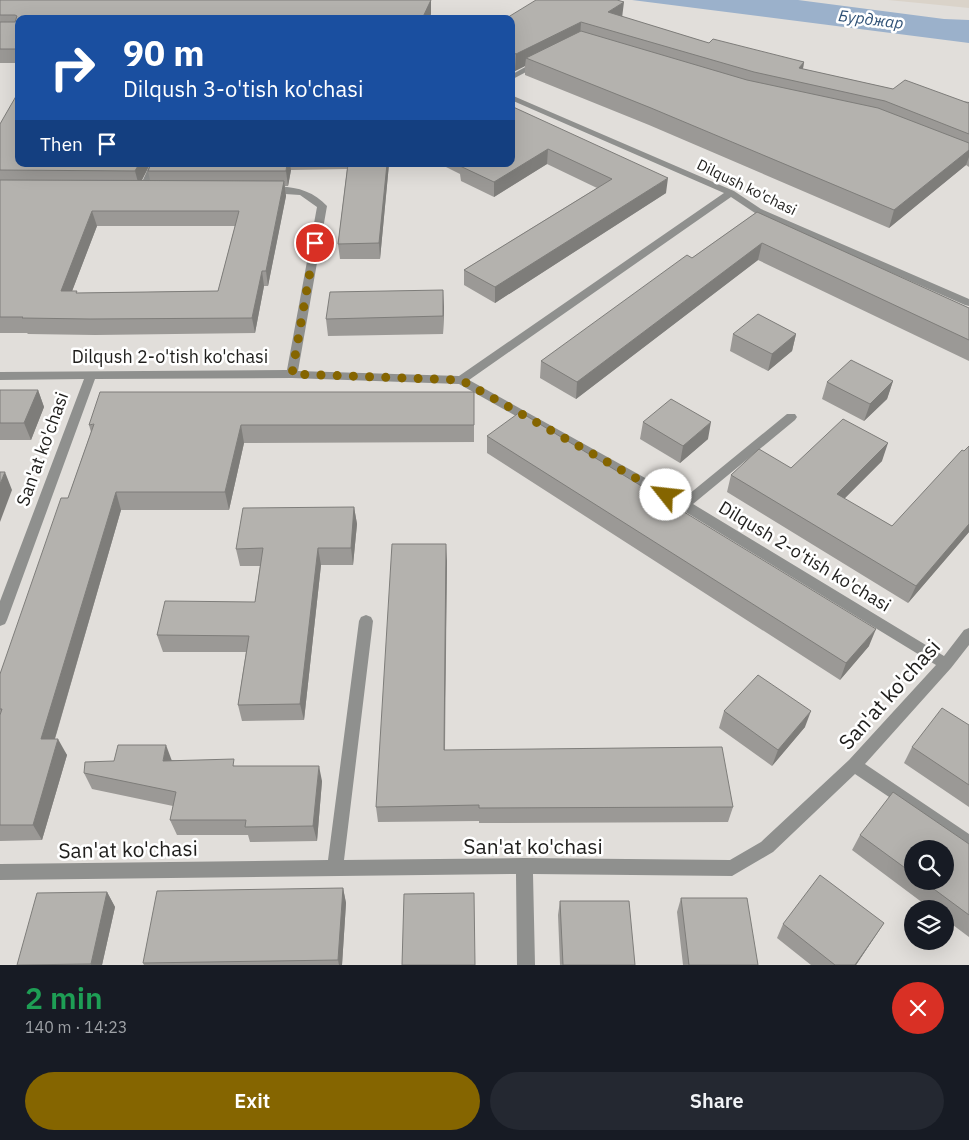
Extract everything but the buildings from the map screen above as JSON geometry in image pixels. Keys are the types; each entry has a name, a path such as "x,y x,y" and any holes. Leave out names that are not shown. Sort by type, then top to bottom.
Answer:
{"street":[{"path":"515,76 545,60"},
{"name":"Dilqush ko'chasi","path":"515,99 731,193 758,211 969,303"},
{"path":"144,189 154,167"},
{"path":"259,190 297,191 310,194 322,206 292,374"},
{"path":"461,380 731,193"},
{"name":"Dilqush 2-o'tish ko'chasi","path":"0,376 292,374 461,380 684,505 946,664"},
{"name":"San'at ko'chasi","path":"0,620 91,375"},
{"path":"684,505 791,417"},
{"path":"335,868 366,621"},
{"name":"San'at ko'chasi","path":"0,872 524,866 732,868 767,846 854,765 946,664 969,634"},
{"path":"854,765 969,843"},
{"path":"524,866 526,965"}],"shaded area":[{"path":"888,0 969,0 969,8 919,3"}],"water":[{"name":"Бурджар","path":"632,0 798,0 944,19 969,20 969,43"}],"route":[{"path":"315,243 292,374 461,380 666,495"}]}
